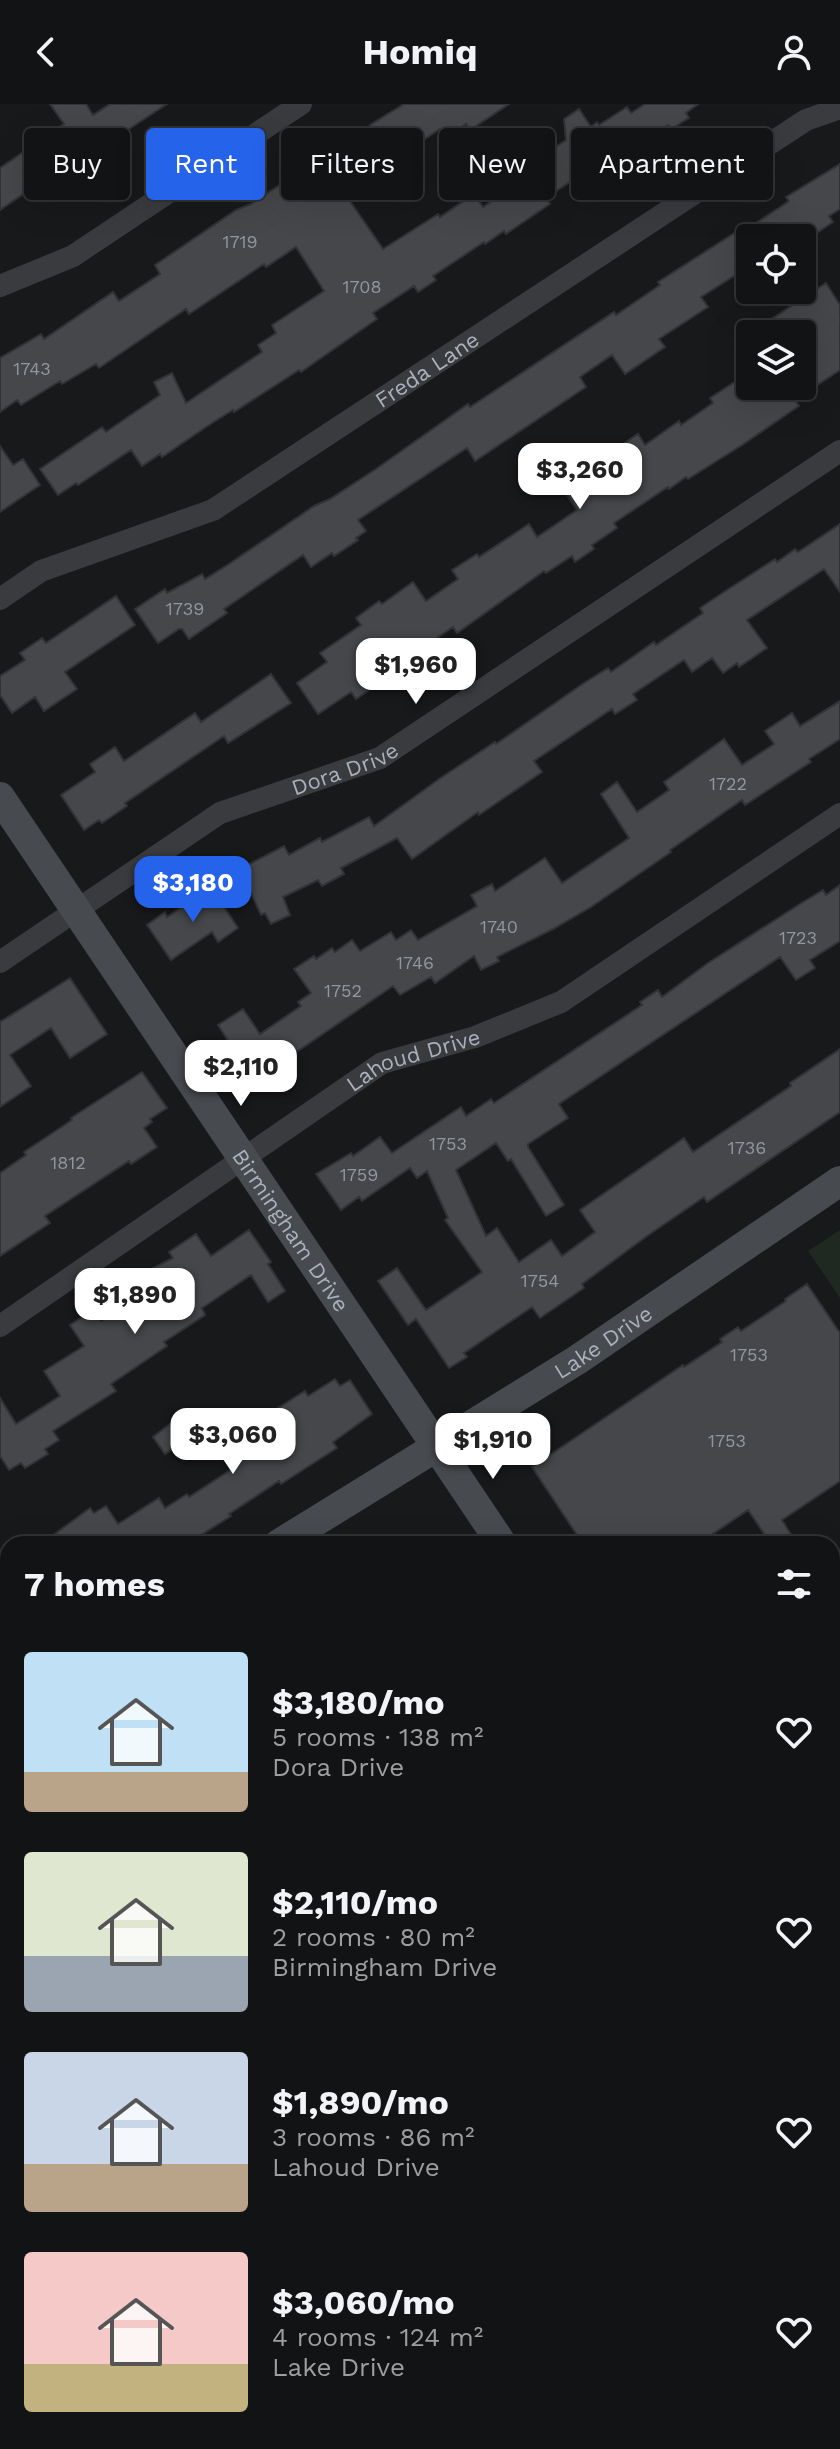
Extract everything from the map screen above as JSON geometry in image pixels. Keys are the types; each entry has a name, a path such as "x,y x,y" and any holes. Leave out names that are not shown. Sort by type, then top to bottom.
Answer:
{"main road":[{"name":"Birmingham Drive","path":"0,797 497,1536"},
{"name":"Lake Drive","path":"292,1536 577,1360 840,1181"}],"street":[{"path":"0,286 73,256 301,104"},
{"name":"Freda Lane","path":"0,599 41,571 213,510 806,120 840,108"},
{"name":"Dora Drive","path":"0,962 220,813 380,758 840,451"},
{"name":"Lahoud Drive","path":"0,1326 382,1063 475,1037 561,1002 840,814"}],"shaded area":[{"path":"840,1230 840,1298 808,1251"}],"building":[{"path":"50,104 86,104 93,115 110,104 167,104 130,128 58,128 64,124"},
{"path":"404,104 509,104 473,128 466,124 460,128 439,128 423,140 423,128 372,128 370,125"},
{"path":"645,104 698,104 686,113 689,118 673,128 668,125 664,128 571,128 571,181 555,192 555,147 566,140 564,119 579,109 591,127 627,107 631,113"},
{"path":"24,152 24,194 0,210 0,168"},
{"path":"840,164 840,209 829,216 833,222 816,233 816,224 754,224 789,201 786,197"},
{"path":"281,184 281,200 351,200 383,249 465,200 478,200 483,207 493,200 547,200 550,204 506,234 504,231 484,242 433,276 436,280 418,292 414,286 373,313 377,319 301,372 299,370 233,410 162,457 160,454 142,466 131,450 58,495 40,469 102,427 106,432 160,395 154,382 172,373 186,403 262,352 258,345 276,333 272,325 324,291 296,247 266,267 264,264 189,314 186,309 99,368 96,364 21,405 17,400 0,412 0,358 41,334 44,339 113,292 119,301 160,274 155,265 236,210 257,200 265,200 265,195"},
{"path":"736,232 736,275 701,297 708,307 659,339 665,347 625,374 612,355 580,377 586,387 475,461 467,448 358,520 366,531 356,538 358,540 311,567 303,555 224,609 227,613 189,639 179,629 158,643 135,609 165,589 167,593 202,574 205,579 229,564 314,506 376,469 468,404 470,407 614,312 616,315 660,285 658,282"},
{"path":"826,283 840,305 840,370 816,386 816,320 770,320 794,304 816,304 816,290"},
{"path":"736,381 736,400 795,400 799,406 742,445 688,479 686,477 668,487 614,523 617,528 592,545 594,549 575,562 572,556 546,573 544,571 457,633 453,627 377,680 379,683 356,699 351,692 318,714 297,683 327,662 320,653 361,625 356,618 413,582 426,601 458,579 452,570 477,554 479,557 529,524 537,537 577,510 544,462 572,445 586,469 638,434 645,445 679,421 681,425 713,403 710,398"},
{"path":"0,446 13,465 23,459 40,485 0,512"},
{"path":"840,524 840,592 824,569 747,620 767,648 739,667 737,663 723,673 712,658 692,672 684,660 633,694 637,700 615,714 612,709 534,761 542,772 412,859 397,838 341,868 344,874 322,886 318,880 283,897 290,915 271,924 265,913 261,915 240,869 284,846 289,855 320,838 322,842 369,817 374,826 584,683 608,668 611,672 654,642 656,645 703,613 700,608 727,590 775,559 777,562 795,549 798,552"},
{"path":"116,596 135,625 65,672 77,689 44,711 35,697 12,713 0,695 0,676 25,660 20,653 42,638 46,643"},
{"path":"271,674 291,703 228,743 224,736 125,803 127,806 102,823 99,820 84,830 61,795 95,772 90,764 115,747 124,761 195,713 201,722"},
{"path":"840,701 840,739 809,759 811,762 745,805 742,800 591,907 497,957 499,961 481,970 474,956 435,983 431,977 400,995 393,986 254,1081 218,1025 243,1009 260,1034 301,1006 298,1002 311,993 294,969 314,956 316,959 332,948 335,952 352,940 360,951 391,932 396,940 411,930 418,940 477,906 471,895 492,884 495,891 545,858 562,883 629,838 601,794 617,782 637,812 669,790 664,782 724,739 742,765 774,744 765,731 792,713 800,726"},
{"path":"840,885 840,941 810,960 815,968 796,980 780,957 559,1104 568,1118 528,1144 528,1147 564,1205 546,1216 511,1159 508,1161 496,1143 456,1170 486,1236 497,1228 519,1262 551,1240 562,1256 595,1232 580,1210 684,1138 693,1152 840,1049 840,1112 707,1202 704,1197 647,1236 582,1284 584,1288 540,1318 532,1307 464,1353 467,1357 449,1368 416,1319 408,1325 378,1281 397,1268 426,1310 482,1272 445,1220 448,1218 427,1171 417,1178 410,1168 362,1201 359,1197 341,1210 316,1174 351,1153 353,1156 380,1137 392,1153 461,1107 466,1116 491,1099 494,1103 642,1005 640,1002 658,990 662,997 708,963 803,902 823,890 826,895"},
{"path":"211,887 238,928 218,942 212,932 171,960 147,925 165,912 167,917"},
{"path":"70,978 107,1034 70,1058 51,1028 10,1055 31,1086 0,1107 0,1022"},
{"path":"142,1072 167,1108 150,1119 152,1122 144,1128 157,1147 131,1164 129,1161 45,1216 50,1223 0,1256 0,1173 71,1118"},
{"path":"249,1230 271,1262 268,1264 285,1291 268,1302 251,1275 202,1308 205,1315 164,1342 167,1346 111,1384 116,1391 53,1431 59,1440 45,1449 48,1454 25,1468 21,1463 9,1470 0,1456 0,1398 16,1424 60,1396 44,1371 84,1346 70,1325 93,1310 101,1321 142,1293 140,1290 146,1287 140,1279 173,1258 169,1252 196,1234 211,1256"},
{"path":"807,1284 840,1333 840,1481 782,1520 792,1536 766,1536 748,1510 710,1536 578,1536 532,1467 722,1342 720,1339 738,1327 741,1331"},
{"path":"335,1379 340,1386 350,1380 372,1414 333,1442 337,1448 281,1484 279,1481 200,1536 52,1536 90,1508 94,1513 106,1506 118,1524 159,1498 165,1508 187,1494 189,1497 238,1465 226,1446 245,1435 256,1452 292,1429 278,1408 305,1391 308,1396"},
{"path":"170,1424 182,1442 165,1454 153,1437"}]}
